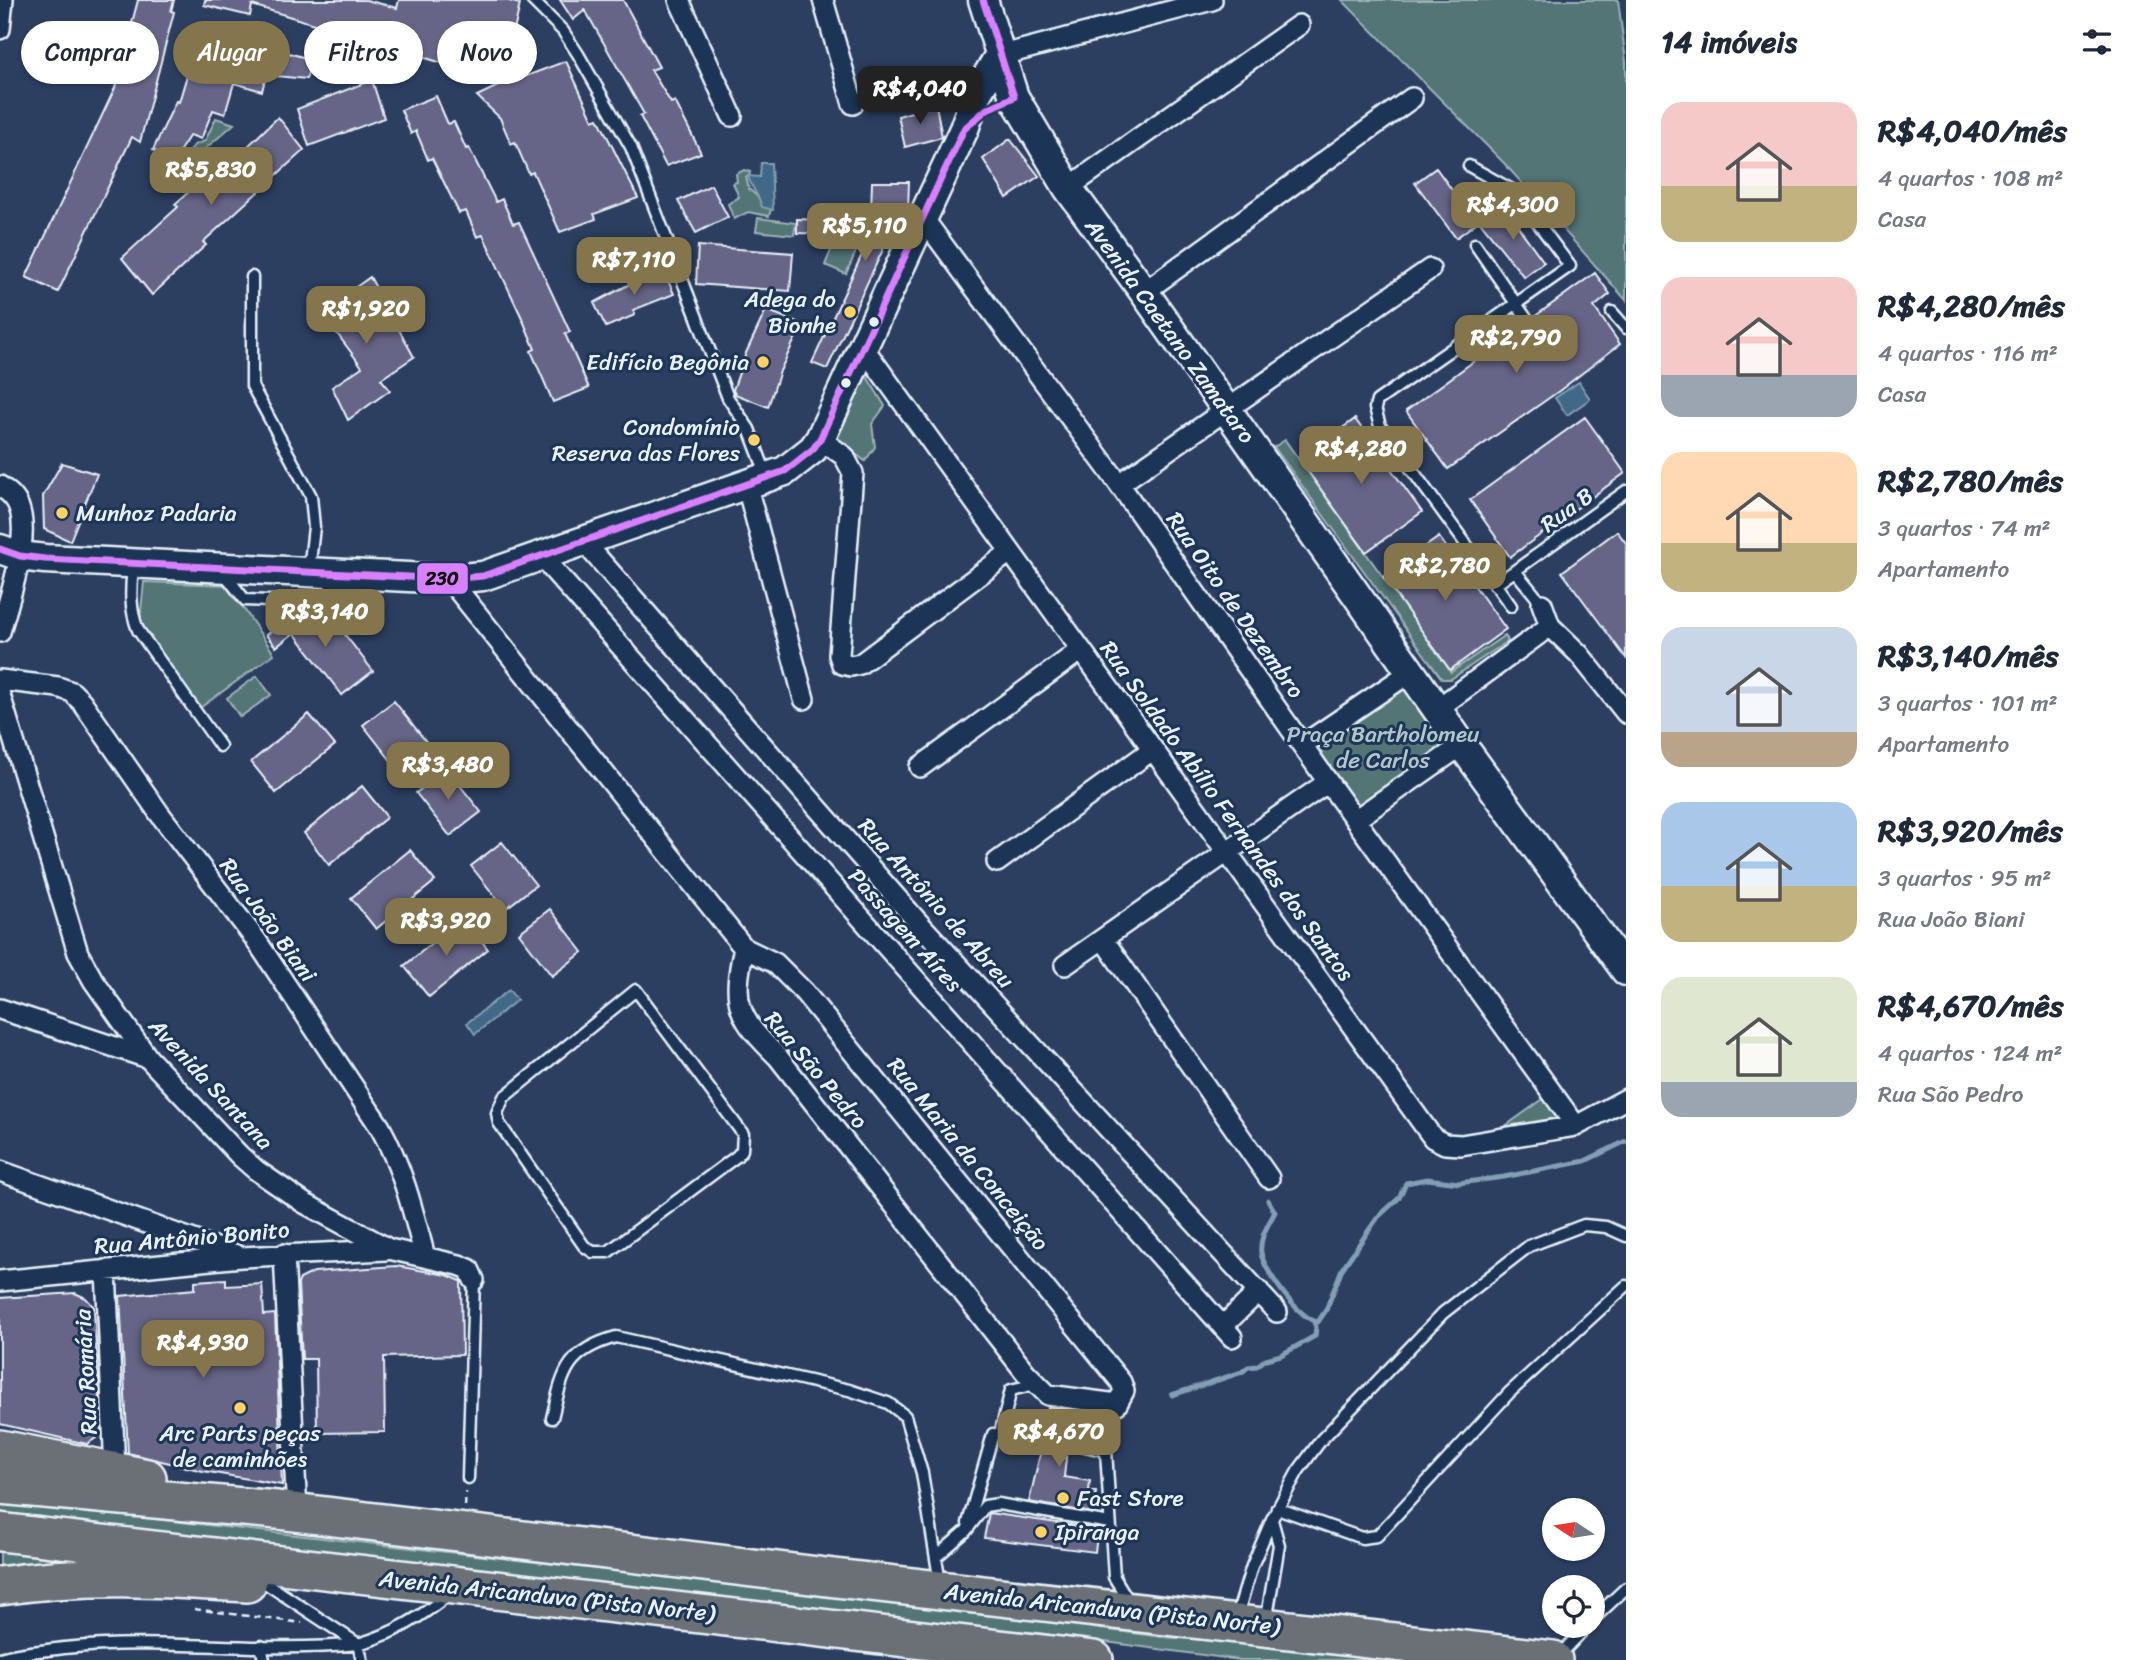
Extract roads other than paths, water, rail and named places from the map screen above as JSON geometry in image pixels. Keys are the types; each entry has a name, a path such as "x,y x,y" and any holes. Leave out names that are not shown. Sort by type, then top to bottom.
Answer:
{"highway":[{"path":"0,1449 115,1471 287,1512"},
{"path":"0,1485 287,1512"},
{"name":"Avenida Aricanduva (Pista Norte)","path":"287,1512 463,1534 939,1574 1136,1613 1554,1660"},
{"name":"Avenida Aricanduva (Pista Norte)","path":"0,1532 1094,1660"},
{"path":"0,1586 52,1578 143,1577 348,1587 398,1580"}],"street":[{"path":"0,29 3,0"},
{"path":"680,0 732,116"},
{"path":"823,0 853,104"},
{"name":"Avenida Caetano Zamataro","path":"983,0 1014,97 1068,188 1462,745 1626,971"},
{"path":"10,553 133,564 449,579 483,576 798,463 820,439 964,129 976,95 999,56 1212,0"},
{"path":"1068,188 1299,25"},
{"path":"964,129 987,109 1014,97"},
{"path":"1144,292 1412,98"},
{"name":"Rua Oito de Dezembro","path":"923,218 1119,484 1355,820 1576,1126"},
{"path":"1119,484 1430,269"},
{"name":"Rua Soldado Abílio Fernandes dos Santos","path":"863,347 1433,1138 1445,1144 1461,1145 1576,1126 1626,1099"},
{"path":"820,439 844,456 853,473 839,655 842,664 860,664 1010,552"},
{"path":"757,479 804,699"},
{"path":"0,486 15,498 21,515 10,553 0,632"},
{"name":"Rua Antônio de Abreu","path":"583,541 917,921 1277,1312"},
{"name":"Passagem Aíres","path":"540,555 1227,1331 1259,1291"},
{"path":"449,579 744,948"},
{"path":"1542,604 1550,626 1579,654 1626,713"},
{"path":"1437,709 1550,626"},
{"path":"920,766 1081,650"},
{"path":"1304,744 1412,671"},
{"name":"Rua João Biani","path":"0,681 58,687 72,692 96,720 159,813 256,940 380,1126 397,1158 407,1185 425,1257"},
{"name":"Avenida Santana","path":"0,695 78,953 93,980 148,1058 240,1156 304,1203 388,1250 469,1269 474,1280"},
{"path":"1355,820 1462,745"},
{"path":"997,862 1153,750"},
{"path":"1065,965 1328,782"},
{"path":"1102,939 1269,1178"},
{"name":"Rua São Pedro","path":"744,948 738,994 742,1018 778,1057 1035,1384 1048,1395 1111,1405"},
{"name":"Rua Maria da Conceição","path":"744,948 775,963 804,992 1121,1382 1124,1391 1122,1399 1111,1405"},
{"path":"0,1009 148,1058"},
{"path":"0,1171 241,1257"},
{"name":"Rua Antônio Bonito","path":"0,1281 241,1257 388,1250"},
{"path":"284,1254 287,1512"},
{"name":"Rua Romária","path":"106,1270 115,1471"}],"lane":[{"path":"532,0 563,32 578,54 631,147 728,398 749,429 757,479"},
{"path":"1469,166 1514,191 1570,266 1377,401 1375,408 1380,426 1511,606"},
{"path":"1475,244 1539,337"},
{"path":"252,277 252,386 311,496 314,527 309,571"},
{"path":"1612,312 1626,328"},
{"name":"Rua B","path":"1495,585 1626,491"},
{"path":"133,564 131,613 138,630 220,746"},
{"path":"218,566 245,600 314,603 323,599 347,574"},
{"path":"1515,571 1542,604"},
{"path":"636,990 743,1134 743,1142 737,1156 608,1252 601,1254 584,1246 499,1123 497,1113 504,1097 636,990"},
{"path":"1251,1624 1252,1566 1277,1508 1298,1471 1321,1440 1454,1304 1529,1246 1584,1225 1606,1227 1626,1236"},
{"name":"Avenida Santana","path":"468,1478 474,1280"},
{"path":"1277,1508 1362,1538 1377,1536 1509,1393 1626,1286"},
{"path":"552,1418 563,1372 586,1348 616,1337 849,1390 888,1403 905,1416 922,1473 939,1574"},
{"path":"1000,1434 1011,1390 1035,1384"},
{"path":"966,1531 993,1434 1043,1439"},
{"path":"1068,1442 1105,1451 1114,1577 1136,1613"},
{"path":"939,1574 985,1506 998,1504 1110,1522"},
{"path":"1251,1624 1279,1545 1272,1519"},
{"path":"267,1584 358,1644 362,1660"},
{"path":"0,1658 103,1644 154,1642 317,1648 358,1644 387,1636 411,1623 458,1587"},
{"path":"1605,1608 1626,1588"},
{"path":"1554,1660 1575,1638"},
{"path":"261,1646 264,1660"}],"water":[{"path":"761,163 771,163 773,210 762,207 748,176 760,177"},
{"path":"1579,382 1590,399 1567,415 1555,398"},
{"path":"509,990 517,1000 475,1034 467,1023"}],"waterway":[{"path":"1268,1200 1275,1212 1261,1242 1264,1261 1293,1304 1318,1322 1326,1310 1342,1269 1378,1217 1399,1198 1406,1183 1427,1179 1459,1183 1504,1177 1585,1161 1626,1141"},
{"path":"1172,1395 1242,1372 1266,1359 1281,1355 1315,1336 1314,1322"}],"place":[{"name":"Adega do Bionhe","path":"850,312"},
{"name":"Edifício Begônia","path":"763,362"},
{"name":"Condomínio Reserva das Flores","path":"754,440"},
{"name":"Munhoz Padaria","path":"62,513"},
{"name":"Arc Parts peças de caminhões","path":"240,1408"},
{"name":"Fast Store","path":"1063,1498"},
{"name":"Ipiranga","path":"1041,1532"}],"park label":[{"name":"Praça Bartholomeu de Carlos","path":"1383,747"}]}
